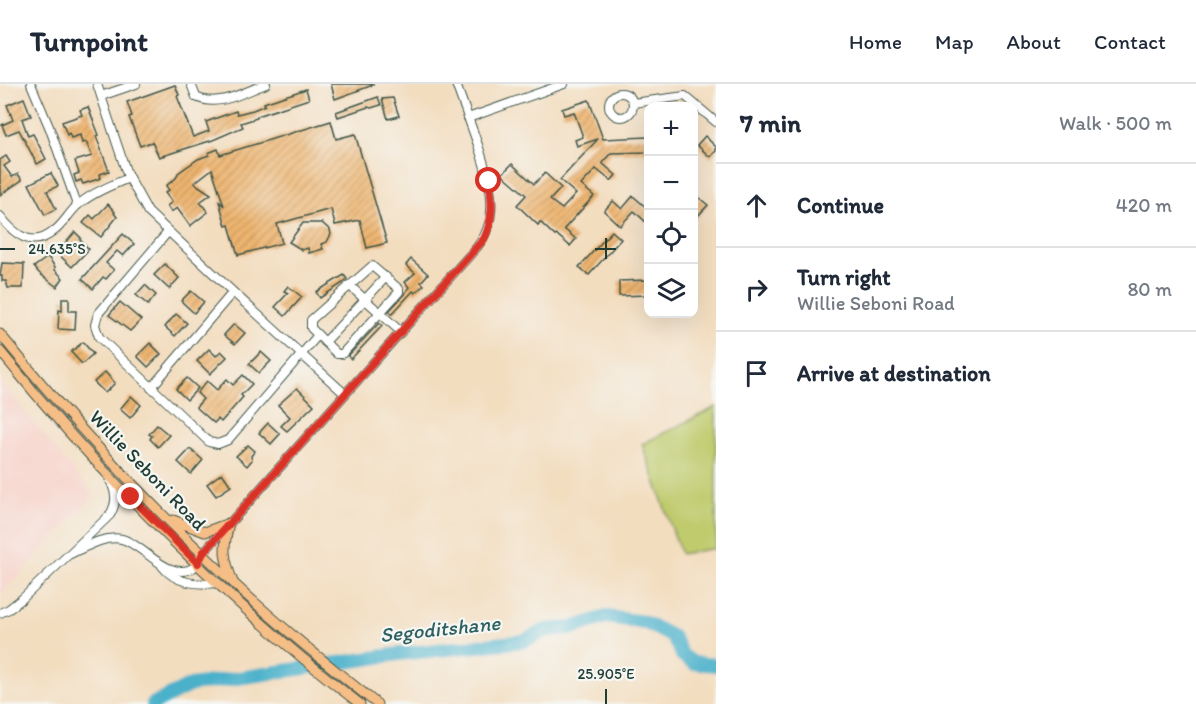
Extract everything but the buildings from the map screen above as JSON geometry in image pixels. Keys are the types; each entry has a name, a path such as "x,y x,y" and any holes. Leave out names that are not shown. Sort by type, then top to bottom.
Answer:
{"main road":[{"name":"Willie Seboni Road","path":"0,334 34,375 165,517 233,583 377,704"},
{"name":"Willie Seboni Road","path":"0,351 105,471 218,583 271,631 360,704"},
{"path":"165,517 205,532 230,523"},
{"path":"230,523 224,555 233,583"}],"street":[{"path":"31,84 77,206"},
{"path":"97,84 129,178 148,212 345,394"},
{"path":"101,96 136,84"},
{"path":"191,84 196,97 205,102 216,102 266,84"},
{"path":"161,565 184,571 193,568 198,563 203,553 477,247 489,229 492,198 489,181 456,84"},
{"path":"468,117 564,84"},
{"path":"614,84 618,93"},
{"path":"618,93 626,94 633,103 632,111 626,116 614,116 609,109 609,101 618,93"},
{"path":"633,103 685,96 716,122"},
{"path":"0,216 13,232 25,238 42,239 55,231 87,198 129,178"},
{"path":"168,232 99,314 95,324 99,337 209,442 218,444 228,440 318,335"},
{"path":"372,266 386,277 399,290 381,314 342,354 334,352 311,328 311,320 372,266"},
{"path":"325,342 386,277"},
{"path":"349,285 400,332"},
{"path":"152,388 232,292"},
{"path":"0,613 23,598 110,515 116,505 115,490 105,471"},
{"path":"68,555 99,541 123,539 182,581 218,583"}],"shaded area":[{"path":"0,381 94,496 0,595"}],"green space":[{"path":"716,407 716,548 681,554 642,444"}],"waterway":[{"name":"Segoditshane","path":"153,704 191,685 399,654 524,641 546,630 572,628 606,617 644,622 673,637 682,655 693,663 716,665"}],"route":[{"path":"131,497 198,563 203,553 484,239 492,214 489,181"}]}
